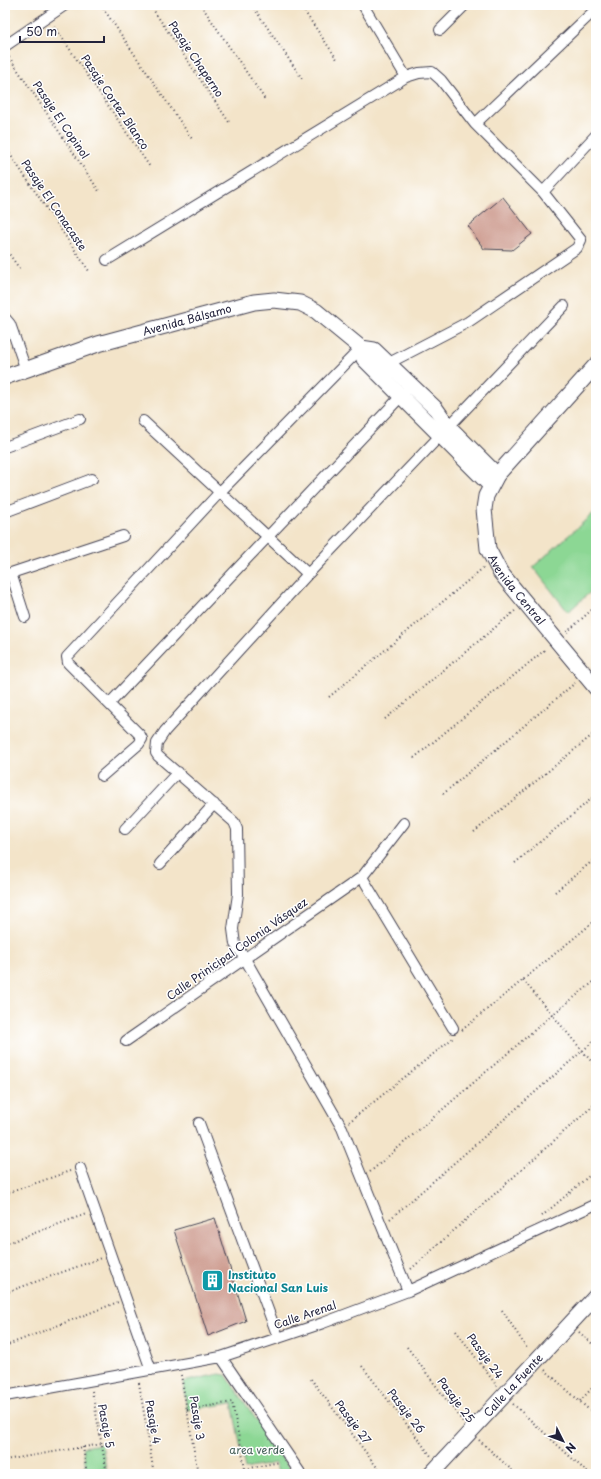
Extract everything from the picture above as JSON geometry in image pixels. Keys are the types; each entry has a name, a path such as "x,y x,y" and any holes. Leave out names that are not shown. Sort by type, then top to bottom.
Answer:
{"street":[{"path":"5,46 65,5"},
{"path":"363,5 406,77"},
{"path":"440,30 465,5"},
{"path":"475,124 596,9"},
{"path":"106,260 406,77 419,73 432,72 441,80 475,124 543,192 581,240 577,248 468,322 389,363"},
{"path":"543,192 596,135"},
{"name":"Avenida Bálsamo","path":"5,378 98,344 254,302 274,300 300,303 316,311 361,348 374,350 389,363 436,409 444,431"},
{"path":"408,1291 342,1128 244,957 234,944 233,929 238,894 237,829 234,822 156,753 157,743 165,731 308,574 564,306"},
{"path":"5,318 10,324 26,370"},
{"path":"157,743 142,739 110,703 68,663 67,657 220,492 361,348"},
{"name":"Avenida Bálsamo","path":"361,348 364,359 401,396 444,431 494,480"},
{"path":"494,480 596,366"},
{"path":"110,703 412,384"},
{"path":"5,447 80,419"},
{"path":"142,421 220,492 266,537 308,574"},
{"path":"5,512 92,479"},
{"name":"Avenida Central","path":"494,480 486,496 484,525 488,549 500,572 558,640 596,688"},
{"path":"25,617 8,574 124,536"},
{"path":"102,776 139,744 142,739"},
{"path":"125,829 178,772"},
{"path":"160,864 214,804"},
{"name":"Calle Prinicipal Colonia Vásquez","path":"126,1041 244,957 362,877 404,823"},
{"path":"362,877 453,1028"},
{"path":"199,1124 278,1337"},
{"path":"80,1168 152,1370"},
{"name":"Calle Arenal","path":"5,1396 221,1357 323,1323 408,1291 596,1204"},
{"name":"Calle La Fuente","path":"435,1470 596,1296"},
{"path":"221,1357 301,1474"}],"path":[{"path":"101,5 192,139"},
{"name":"Pasaje Chaperno","path":"150,5 229,122"},
{"path":"201,5 266,101"},
{"path":"252,5 303,80"},
{"path":"300,5 337,59"},
{"name":"Pasaje Cortez Blanco","path":"54,26 150,167"},
{"name":"Pasaje El Copinol","path":"9,57 99,191"},
{"name":"Pasaje El Conacaste","path":"5,147 89,271"},
{"path":"5,248 21,271"},
{"path":"330,697 493,559"},
{"path":"385,719 526,602"},
{"path":"414,758 558,640 596,606"},
{"path":"443,794 585,674"},
{"path":"474,832 596,732"},
{"path":"515,863 596,795"},
{"path":"555,892 596,858"},
{"path":"342,1128 596,920"},
{"path":"523,980 596,1067"},
{"path":"362,1180 552,1015 596,980"},
{"path":"381,1226 596,1039"},
{"path":"402,1277 596,1103"},
{"path":"5,1194 80,1168"},
{"path":"539,1220 596,1170"},
{"path":"5,1244 95,1210"},
{"path":"5,1293 110,1254"},
{"path":"5,1346 126,1299"},
{"path":"502,1310 536,1361 596,1416"},
{"path":"571,1324 596,1347"},
{"name":"Pasaje 24","path":"456,1331 504,1396 589,1474"},
{"name":"Pasaje 25","path":"407,1347 470,1432 516,1474"},
{"name":"Pasaje 3","path":"180,1364 198,1474"},
{"name":"Pasaje 26","path":"362,1366 435,1470"},
{"name":"Pasaje 4","path":"137,1372 154,1474"},
{"name":"Pasaje 27","path":"311,1379 382,1474"},
{"name":"Pasaje 5","path":"90,1381 107,1474"},
{"path":"580,1401 596,1384"},
{"path":"187,1410 232,1402 246,1474"},
{"path":"5,1460 102,1444"},
{"path":"83,1447 88,1474"},
{"path":"245,1469 291,1459"}],"green space":[{"path":"596,511 596,587 568,612 533,567"},
{"name":"area verde","path":"219,1374 226,1375 293,1474 279,1474 275,1463 245,1469 232,1403 187,1410 183,1382"},
{"path":"102,1444 107,1474 87,1474 83,1447"}],"building":[{"path":"503,197 532,234 512,250 484,249 468,226"},
{"name":"Instituto Nacional San Luis","path":"215,1218 246,1321 208,1336 174,1230"}],"place":[{"name":"Instituto Nacional San Luis","path":"212,1281"}]}
